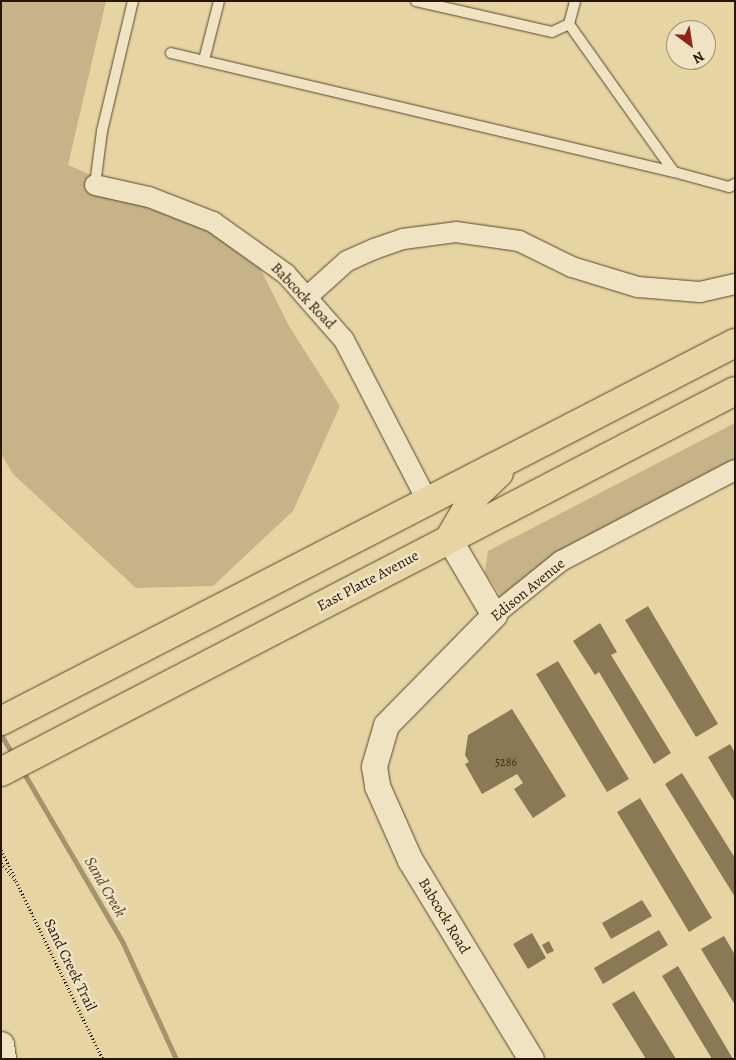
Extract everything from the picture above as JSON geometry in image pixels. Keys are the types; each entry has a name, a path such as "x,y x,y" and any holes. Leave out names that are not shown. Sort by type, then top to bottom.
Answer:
{"highway":[{"path":"1,721 735,343"},
{"name":"East Platte Avenue","path":"1,772 735,391"},
{"path":"449,539 473,498 545,440"}],"street":[{"name":"Babcock Road","path":"95,185 149,197 213,222 263,255 308,296 326,316 363,372 427,500"},
{"path":"308,296 348,261 374,249 403,239 456,232 518,241 572,267 638,287 700,292 735,284"},
{"name":"Edison Avenue","path":"374,766 378,746 391,718 494,615 566,558 735,470"},
{"path":"449,539 494,615"},
{"name":"Babcock Road","path":"374,766 383,807 396,833 531,1059"},
{"path":"1,1044 3,1059"}],"lane":[{"path":"95,185 102,132 133,1"},
{"path":"204,60 219,1"},
{"path":"416,1 442,4 552,32 569,24"},
{"path":"574,1 569,24 674,172"},
{"path":"171,53 674,172 729,187 735,184"}],"path":[{"name":"Sand Creek Trail","path":"1,850 103,1059"},
{"name":"Sand Creek Trail","path":"1,863 16,881"}],"shaded area":[{"path":"1,1 106,1 68,165 248,244 289,326 340,406 293,511 213,586 136,588 13,474 1,454"},
{"path":"735,423 735,467 502,598 485,572 488,551"}],"building":[{"path":"648,606 718,724 696,737 625,620"},
{"path":"600,623 617,652 611,655 671,753 654,764 599,672 595,675 573,641"},
{"path":"558,661 629,779 607,792 536,674"},
{"path":"512,709 566,796 533,818 514,789 523,783 517,774 482,794 465,764 469,762 465,755 468,735"},
{"path":"730,744 735,753 735,802 708,757"},
{"path":"682,773 735,858 735,897 665,784"},
{"path":"640,798 712,918 689,932 617,812"},
{"path":"642,900 652,916 611,939 602,923"},
{"path":"659,930 668,945 603,984 594,968"},
{"path":"532,933 546,958 528,969 513,944"},
{"path":"724,936 735,955 735,1005 701,949"},
{"path":"549,941 554,951 547,954 542,945"},
{"path":"678,966 733,1059 712,1059 662,976"},
{"path":"634,991 676,1059 646,1059 612,1004"}],"waterway":[{"name":"Sand Creek","path":"1,735 14,757"},
{"name":"Sand Creek","path":"22,770 122,941 176,1059"}]}
